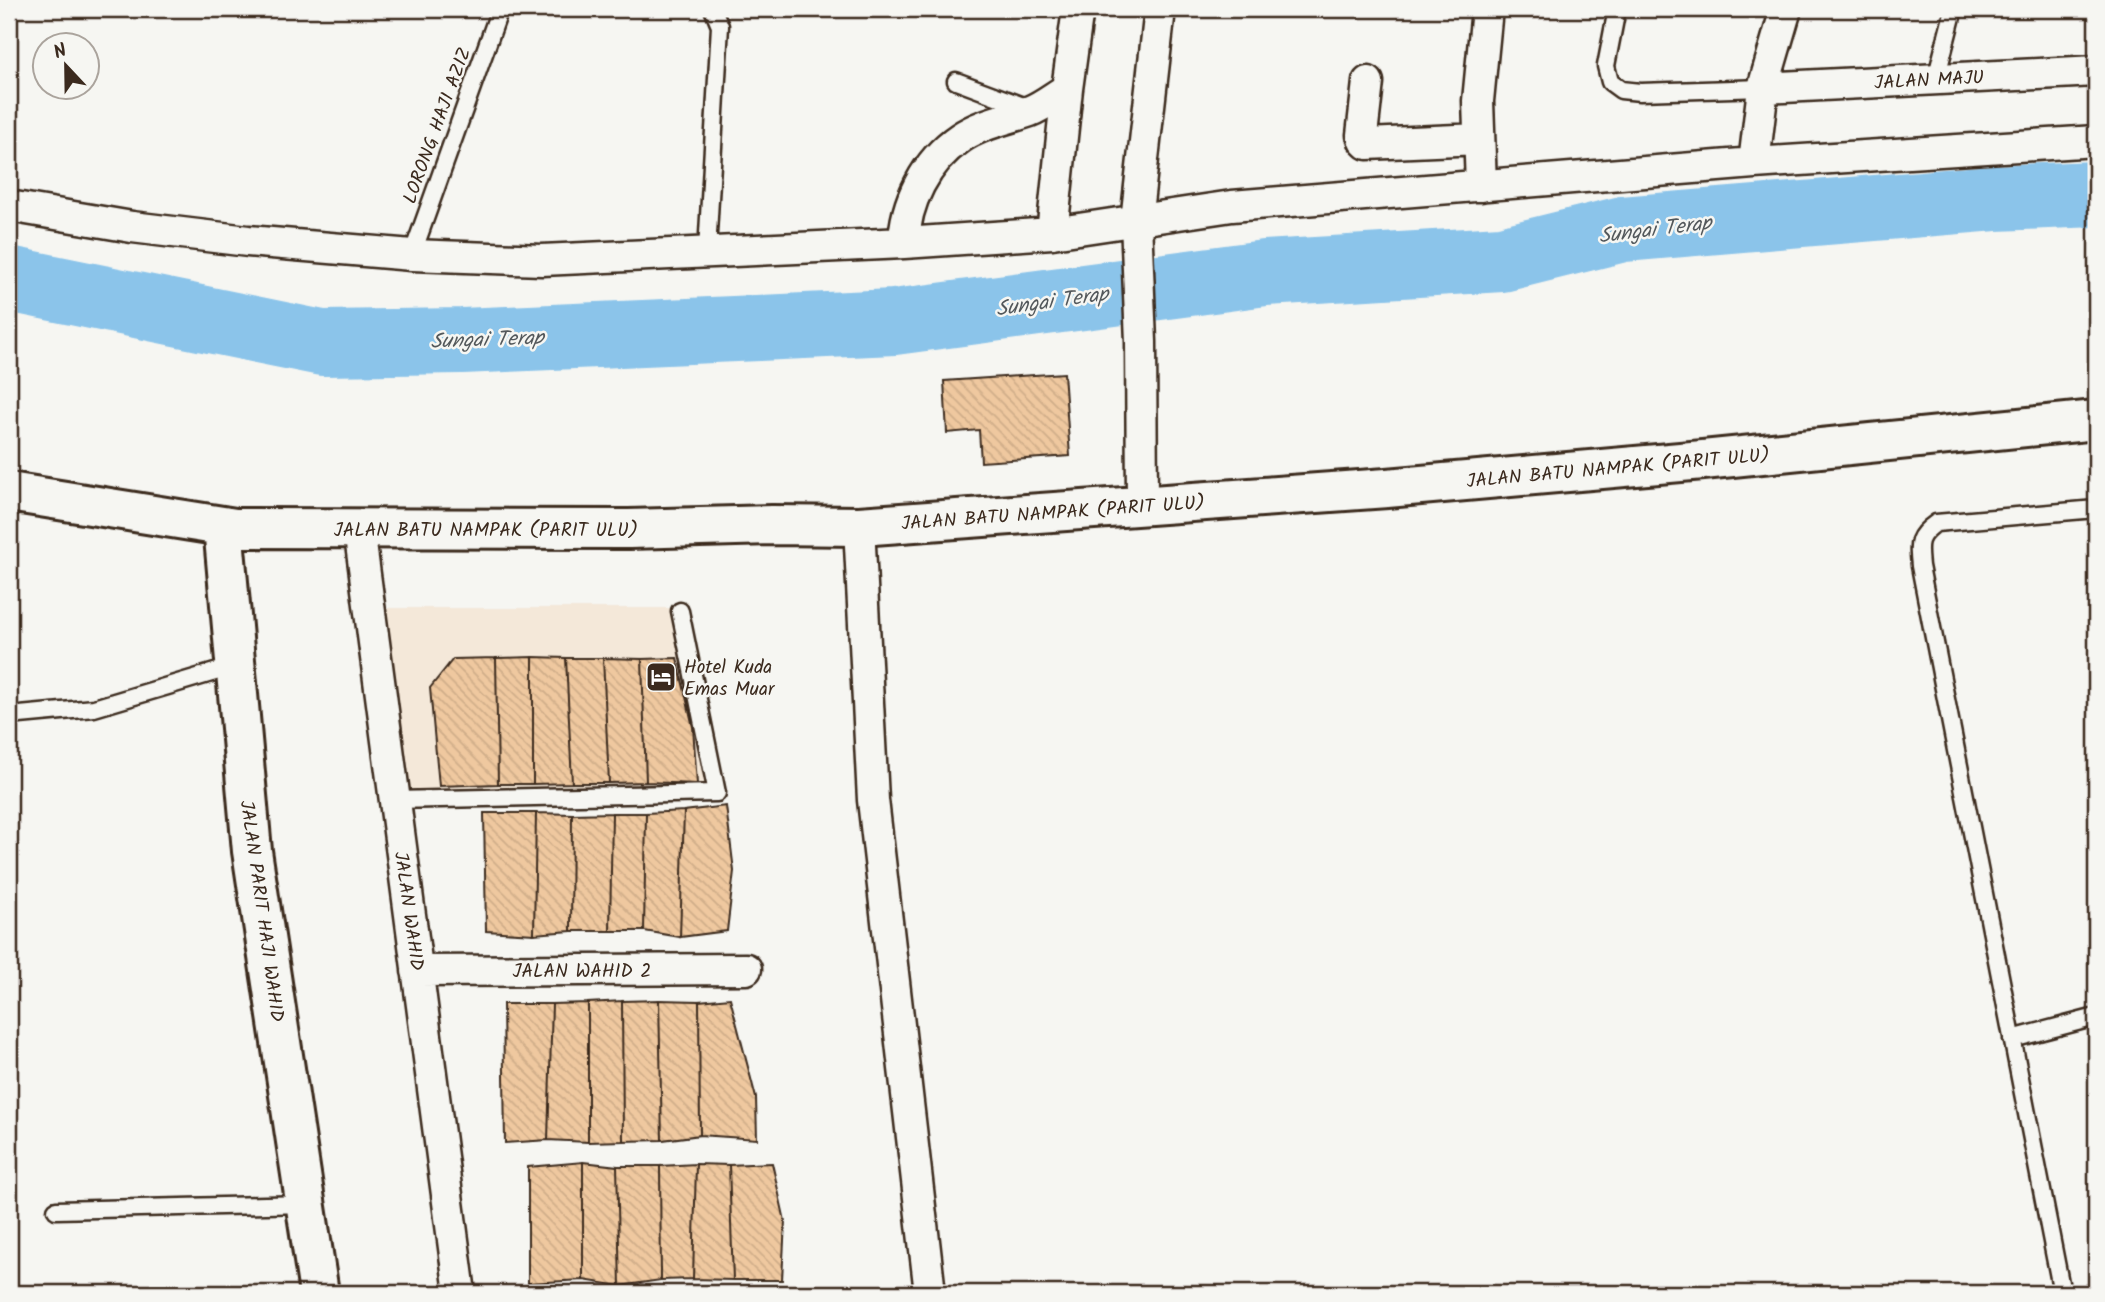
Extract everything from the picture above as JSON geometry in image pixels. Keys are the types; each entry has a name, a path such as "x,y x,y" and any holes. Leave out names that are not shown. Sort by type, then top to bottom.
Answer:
{"street":[{"path":"1052,233 1078,9"},
{"path":"1142,505 1137,234 1160,9"},
{"path":"1481,186 1478,101 1487,9"},
{"path":"1754,163 1763,88 1786,9"},
{"name":"JALAN MAJU","path":"1763,88 2096,71"},
{"path":"1368,82 1362,135 1367,144 1479,139"},
{"path":"904,243 904,232 916,189 948,147 960,137 980,127 1033,110 1067,89"},
{"path":"9,206 132,227 247,241 412,255 542,260 904,243 1052,233 1137,234 1232,206 1754,163 2096,141"},
{"name":"JALAN BATU NAMPAK (PARIT ULU)","path":"9,492 229,527 290,530 859,526 1387,488 1717,459 2096,420"},
{"path":"859,526 873,800 930,1293"},
{"name":"JALAN PARIT HAJI WAHID","path":"229,527 235,666 252,851 319,1293"},
{"name":"JALAN WAHID","path":"359,530 460,1293"},
{"name":"JALAN WAHID 2","path":"418,971 746,969"}],"lane":[{"name":"LORONG HAJI AZIZ","path":"412,255 500,9"},
{"path":"707,251 720,26 713,9"},
{"path":"1617,9 1606,66 1610,82 1621,90 1640,92 1763,88"},
{"path":"1936,79 1954,9"},
{"path":"956,81 1033,110"},
{"path":"2062,1293 1920,566 1918,544 1924,531 1936,523 2096,509"},
{"path":"395,800 717,793 680,611"},
{"path":"9,716 94,708 235,666"},
{"path":"2012,1039 2096,1017"},
{"path":"57,1210 305,1204"}],"shaded area":[{"path":"355,608 686,608 721,788 380,795"}],"building":[{"path":"1064,373 1070,456 981,462 979,430 947,433 944,381"},
{"path":"533,657 533,784 498,784 496,658"},
{"path":"533,657 566,658 572,783 533,784"},
{"path":"496,658 498,784 439,786 430,688 453,659"},
{"path":"566,658 603,658 609,783 572,783"},
{"path":"603,658 642,659 646,782 609,783"},
{"path":"677,658 693,727 697,784 646,782 642,659"},
{"path":"726,806 734,871 727,931 680,937 684,811"},
{"path":"684,811 680,937 644,931 646,813"},
{"path":"484,813 536,813 534,934 486,931"},
{"path":"536,813 572,814 571,931 534,934"},
{"path":"612,813 610,931 571,931 572,814"},
{"path":"612,813 646,813 644,931 610,931"},
{"path":"730,998 756,1098 757,1139 700,1135 699,1001"},
{"path":"659,1000 662,1140 623,1141 622,1001"},
{"path":"659,1000 699,1001 700,1135 662,1140"},
{"path":"622,1001 623,1141 588,1142 588,1003"},
{"path":"588,1003 588,1142 548,1140 552,1004"},
{"path":"503,1004 552,1004 548,1140 505,1143"},
{"path":"583,1162 583,1280 528,1283 528,1167"},
{"path":"583,1162 617,1166 620,1286 583,1280"},
{"path":"772,1163 785,1221 782,1280 733,1280 729,1165"},
{"path":"696,1164 693,1279 661,1280 660,1166"},
{"path":"696,1164 729,1165 733,1280 693,1279"},
{"path":"617,1166 660,1166 661,1280 620,1286"}],"waterway":[{"name":"Sungai Terap","path":"9,279 322,343 462,341 894,322 1265,273 1502,259 1623,229 1995,198 2096,194"}],"place":[{"name":"Hotel Kuda Emas Muar","path":"661,677"}]}
